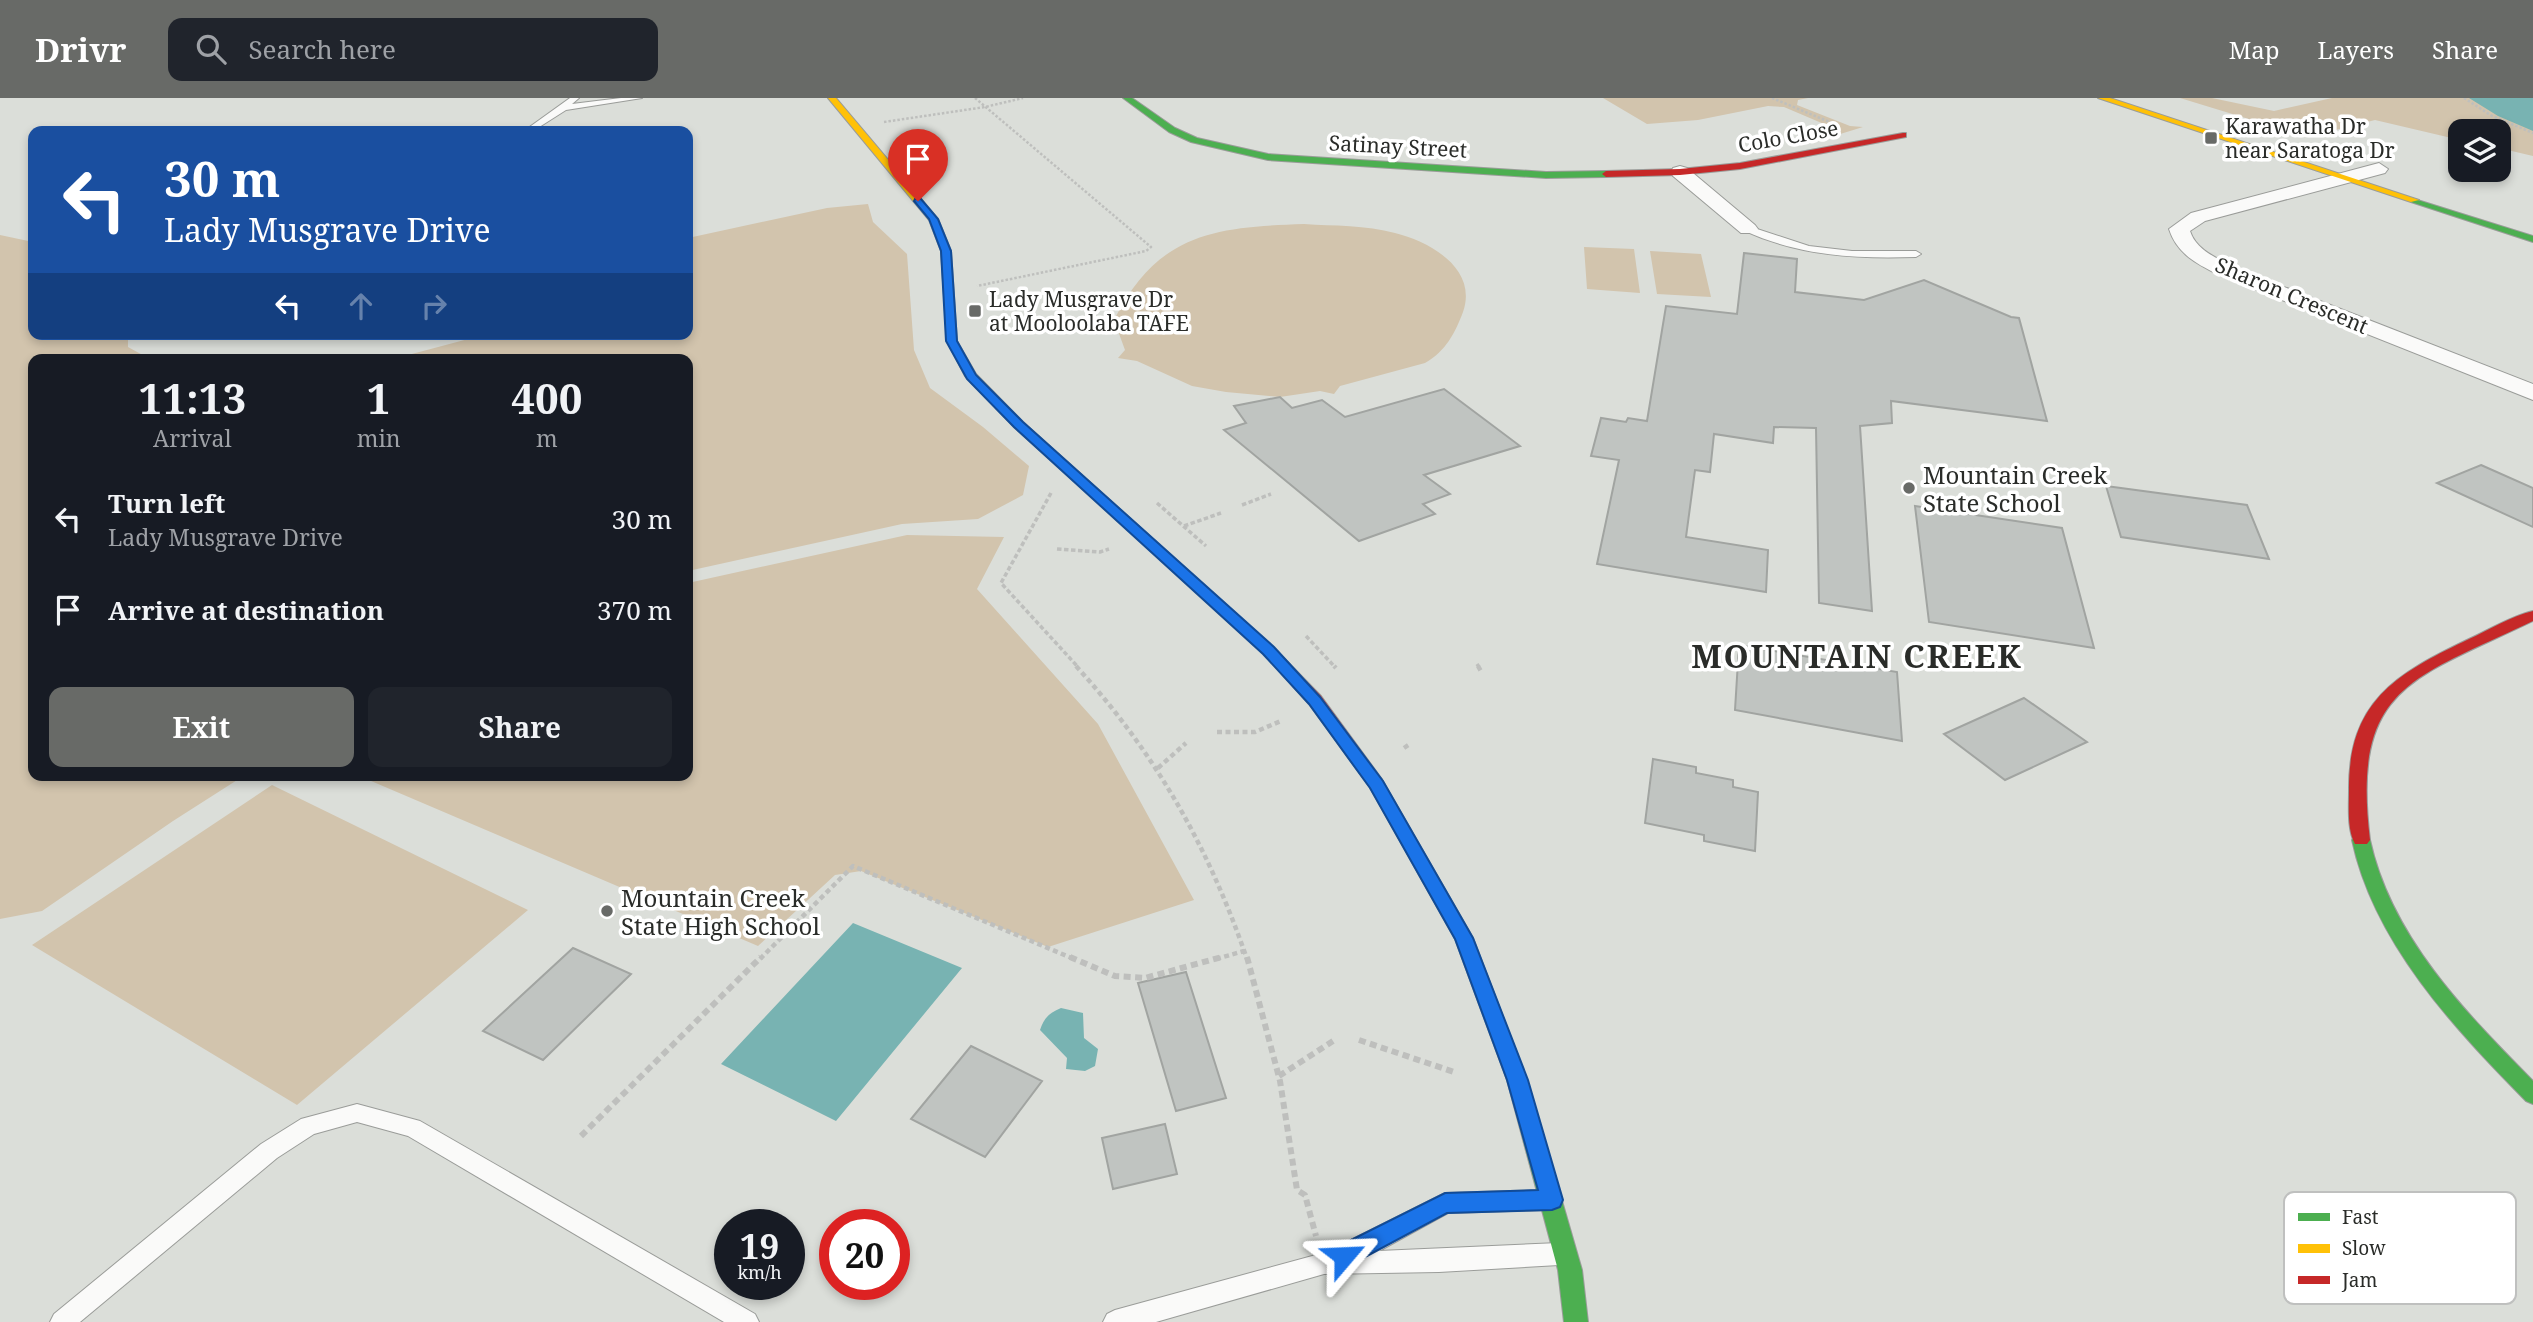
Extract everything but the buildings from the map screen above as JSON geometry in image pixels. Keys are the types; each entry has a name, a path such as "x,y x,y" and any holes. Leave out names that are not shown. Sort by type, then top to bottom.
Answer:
{"street":[{"path":"832,98 933,219 946,251 951,341 971,376 1019,425 1269,651 1315,700 1377,785 1464,938 1517,1080 1552,1200 1565,1254 1576,1322"},
{"name":"Satinay Street","path":"1133,99 1172,130 1194,140 1268,157 1546,175 1680,172"},
{"path":"2108,99 2350,169 2533,239"},
{"name":"Colo Close","path":"1680,172 1753,164 1903,135"},
{"name":"Sharon Crescent","path":"2385,171 2350,169 2198,217 2179,229 2182,241 2194,253 2226,271 2533,393"},
{"path":"1680,172 1748,229"},
{"path":"2533,615 2423,671 2389,693 2375,711 2367,728 2355,783 2360,841 2366,862 2393,918 2425,971 2464,1023 2533,1095"}],"lane":[{"path":"536,126 575,98"},
{"path":"564,108 638,98"},
{"path":"1748,229 1783,243 1833,253 1916,254"},
{"path":"62,1322 269,1151 308,1126 358,1113 413,1128 747,1322"},
{"path":"1115,1322 1352,1253 1445,1203 1552,1200"},
{"path":"1324,1263 1439,1261 1565,1254"}],"path":[{"path":"975,98 1151,247 1146,251 976,286 976,298"},
{"path":"856,128 985,107 1023,98"},
{"path":"1772,98 1874,141"},
{"path":"2464,98 2492,116 2533,133"},
{"path":"1051,492 1001,583 1123,721 1157,768 1202,844 1244,951 1279,1076 1297,1190 1305,1195 1324,1263"},
{"path":"1242,505 1271,494"},
{"path":"1153,499 1184,526 1221,513"},
{"path":"1057,549 1100,552 1113,548"},
{"path":"1015,559 1024,556"},
{"path":"1477,664 1482,673"},
{"path":"1217,732 1255,732 1281,721"},
{"path":"1157,768 1186,743"},
{"path":"1404,748 1410,744"},
{"path":"582,1136 853,866 1115,976 1145,978 1244,951"},
{"path":"1359,1040 1457,1073"},
{"path":"1279,1076 1333,1041"}],"shaded area":[{"path":"1603,98 1808,98 1798,100 1797,105 1850,126 1863,127 1837,135 1838,130 1784,107 1768,106 1698,120 1647,124"},
{"path":"2180,98 2212,98 2274,111 2332,98 2533,98 2533,156 2511,151 2511,119 2448,119 2448,137 2375,120 2308,137"},
{"path":"868,204 873,222 907,254 914,350 930,388 983,427 1029,466 1023,495 978,519 902,524 693,570 693,354 412,354 464,340 693,340 693,237 827,208"},
{"path":"1304,224 1384,230 1423,243 1448,260 1458,270 1466,297 1460,320 1444,347 1425,363 1340,386 1334,394 1320,391 1280,397 1192,386 1137,361 1118,358 1125,350 1114,320 1131,291 1150,269 1170,252 1192,240 1216,233 1272,225"},
{"path":"0,235 28,241 28,340 128,340 128,347 141,354 28,354 28,781 236,781 42,911 0,919"},
{"path":"1584,247 1634,249 1640,293 1587,289"},
{"path":"1650,251 1701,254 1711,297 1657,294"},
{"path":"907,535 1004,537 977,589 1098,724 1194,900 1048,947 861,871 835,875 758,946 371,781 693,781 693,582"},
{"path":"272,785 528,910 297,1105 32,945"}],"water":[{"path":"2469,98 2533,98 2533,131 2511,122 2511,119 2498,116"},
{"path":"853,923 962,968 836,1121 721,1064"},
{"path":"1061,1008 1083,1013 1084,1038 1098,1049 1095,1066 1085,1071 1066,1069 1067,1058 1040,1030 1048,1016"}],"traffic: fast":[{"path":"1127,98 1172,130 1194,140 1268,157 1546,175 1606,174"},
{"path":"2414,200 2533,239"},
{"path":"1375,782 1464,938 1517,1080 1570,1270 1576,1322"},
{"path":"2361,840 2386,907 2420,966 2463,1020 2533,1095"}],"traffic: slow":[{"path":"832,98 933,219 946,251 952,341 971,376 1019,425 1078,478"},
{"path":"2102,98 2414,200"}],"traffic: jam":[{"path":"1606,174 1680,172 1740,166 1903,135"},
{"path":"1078,478 1269,651 1315,700 1375,782"},
{"path":"2361,840 2358,767 2366,732 2383,700 2395,688 2431,664 2533,615"}],"place":[{"name":"Karawatha Dr near Saratoga Dr","path":"2211,138"},
{"name":"Lady Musgrave Dr at Mooloolaba TAFE","path":"975,311"},
{"name":"Mountain Creek State School","path":"1909,488"},
{"name":"Mountain Creek State High School","path":"607,911"}],"district":[{"name":"MOUNTAIN CREEK","path":"1857,655"}],"route":[{"path":"918,201 933,219 946,251 951,341 971,376 1019,425 1269,651 1315,700 1377,785 1464,938 1517,1080 1552,1200 1445,1203 1344,1256"}]}
